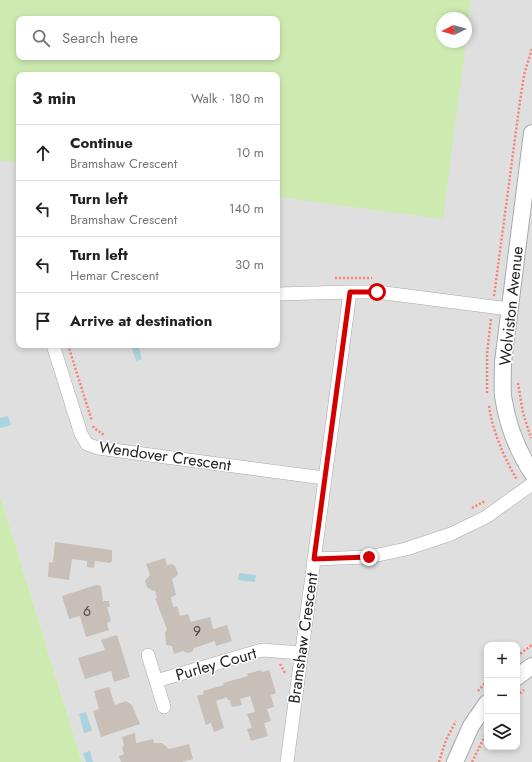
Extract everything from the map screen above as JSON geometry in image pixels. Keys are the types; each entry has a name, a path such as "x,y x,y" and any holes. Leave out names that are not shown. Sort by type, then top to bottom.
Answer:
{"street":[{"name":"Wolviston Avenue","path":"532,133 503,362 503,395 509,423 522,457 532,473"},
{"name":"Bramshaw Crescent","path":"287,762 350,292"},
{"path":"280,294 377,292 509,309"},
{"name":"Wendover Crescent","path":"54,348 81,434 87,444 98,448 324,478"},
{"path":"314,559 369,557 406,549 451,534 486,517 532,484"},
{"name":"Purley Court","path":"156,681 256,651 262,650 301,653"},
{"name":"Purley Court","path":"148,655 164,707"},
{"path":"520,675 532,666"},
{"path":"455,762 471,726 484,707"}],"path":[{"path":"69,348 94,428 102,435 110,436"},
{"path":"517,380 522,413 532,441"},
{"path":"511,483 517,479"},
{"path":"470,510 489,498"},
{"path":"520,654 532,645"},
{"path":"274,663 280,663 286,672 284,678 297,680"},
{"path":"472,762 484,738"}],"shaded area":[{"path":"471,0 532,0 532,762 82,762 0,495 0,160 16,162 16,348 280,348 280,194 459,48 472,48 472,12 470,12"}],"green space":[{"path":"0,0 471,0 469,12 436,12 436,48 465,48 443,219 280,197 280,72 16,72 16,163 0,161"},
{"path":"0,495 82,762 0,762"}],"water":[{"path":"132,348 139,348 142,359 136,361"},
{"path":"8,416 11,425 0,428 0,418"},
{"path":"239,573 256,575 255,582 238,580"},
{"path":"86,712 92,731 84,733 79,714"},
{"path":"90,751 93,762 86,762 83,753"}],"building":[{"path":"55,542 112,550 112,561 110,563 95,561 94,568 87,567 87,561 72,559 69,580 48,577 49,562 53,563"},
{"path":"165,558 167,565 172,564 175,566 178,574 172,579 176,595 171,597 173,607 177,606 180,616 188,614 191,622 210,617 213,629 227,625 232,641 216,646 215,641 194,648 192,652 187,653 183,651 174,654 172,646 166,645 165,633 167,629 155,598 157,598 155,590 153,591 147,587 145,581 150,575 146,564"},
{"path":"96,585 101,586 103,601 109,601 110,607 107,607 111,621 107,623 109,630 86,637 80,616 69,619 62,596"},
{"path":"117,635 130,677 114,682 111,671 85,679 78,658 105,650 101,640"},
{"path":"261,670 262,672 269,670 276,693 271,695 274,707 267,709 271,721 264,723 268,736 251,741 247,729 252,728 247,714 255,712 250,696 240,699 242,705 232,707 230,700 228,700 227,697 216,701 224,728 214,732 211,723 206,725 197,696 204,694 203,691 224,685 223,683 248,676 247,674"},
{"path":"109,687 115,705 126,701 132,705 140,724 101,737 93,711 99,709 94,691"},
{"path":"135,733 136,743 153,739 154,743 162,743 169,749 189,744 193,759 182,762 121,762 119,756 124,754 122,737"}],"route":[{"path":"369,557 314,559 350,292 377,292"}]}
